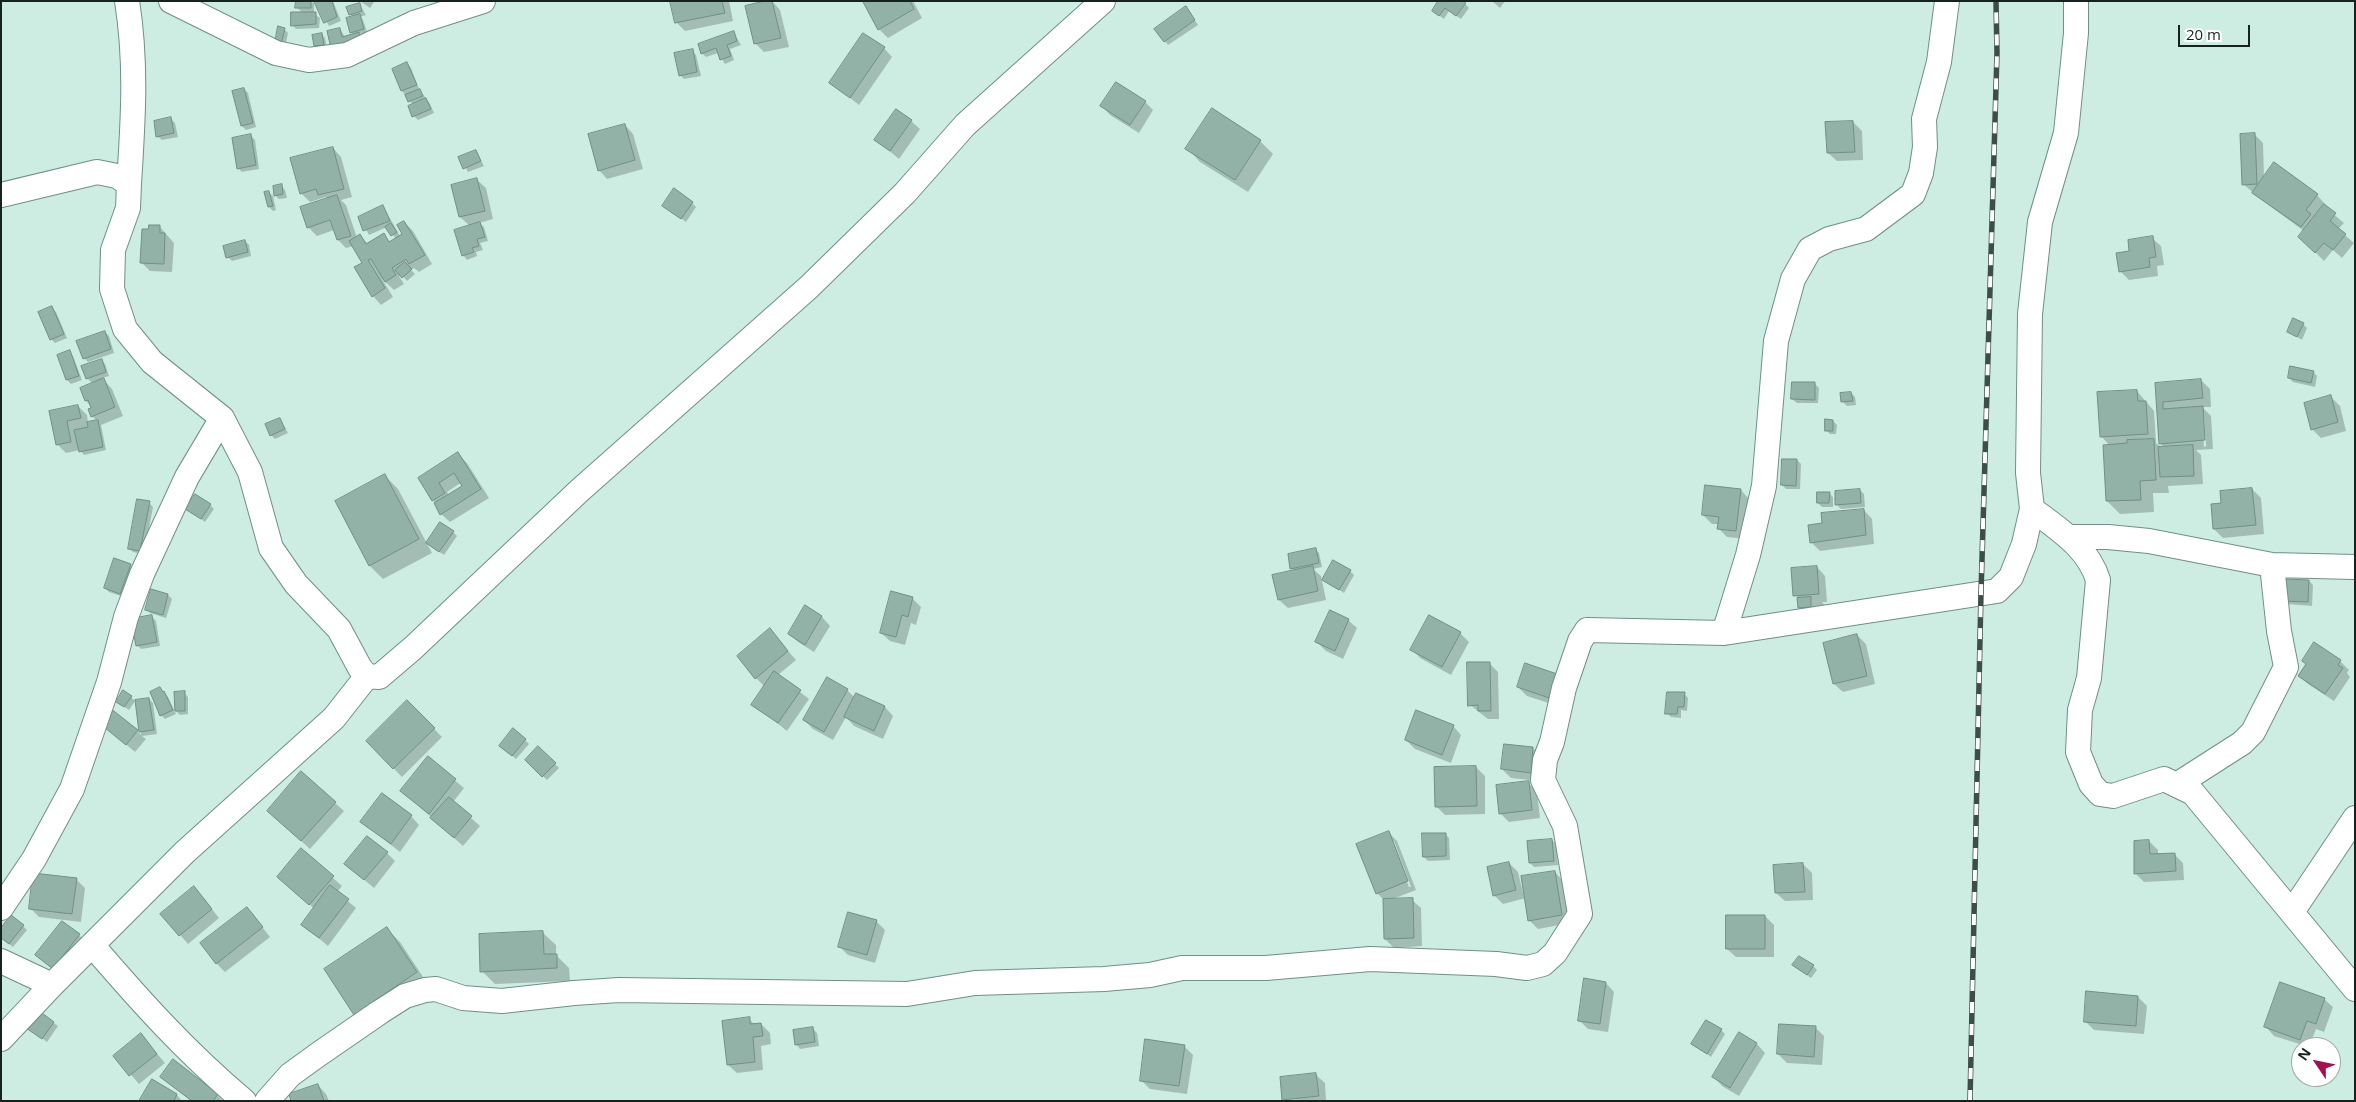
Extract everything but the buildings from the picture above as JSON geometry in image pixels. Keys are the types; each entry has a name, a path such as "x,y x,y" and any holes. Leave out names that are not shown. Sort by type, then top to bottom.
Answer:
{"street":[{"path":"127,1 133,39 134,108 128,208 113,250 112,288 125,329 152,362 222,418 250,472 271,548 296,584 339,629 360,668 367,676 379,677 413,648 579,491 808,288 905,193 965,125 1103,1"},
{"path":"171,1 276,53 309,60 347,55 414,23 483,1"},
{"path":"1724,633 1748,555 1764,486 1776,341 1793,279 1810,249 1829,239 1866,229 1913,194 1921,173 1925,147 1924,119 1940,62 1947,1"},
{"path":"267,1101 290,1076 319,1054 388,1006 405,996 425,990 436,989 463,998 502,1001 620,990 907,994 974,983 1104,979 1150,975 1182,968 1266,968 1370,959 1496,964 1527,968 1543,964 1555,953 1580,914 1565,826 1543,780 1545,760 1552,742 1564,688 1580,640 1587,630 1595,628 1614,631 1724,633 1997,591 2011,577 2024,544 2032,509 2028,473 2030,314 2040,222 2066,133 2076,33 2076,1"},
{"path":"1,195 97,172 117,176 129,184"},
{"path":"1,908 34,859 72,788 110,682 126,617 142,574 187,477 222,418"},
{"path":"2032,509 2069,537 2094,566 2098,580 2089,678 2079,718 2078,752 2091,784 2100,794 2113,796 2164,780 2178,784 2193,793 2355,989"},
{"path":"2069,537 2108,537 2149,541 2272,565 2355,567"},
{"path":"2178,784 2242,743 2253,732 2283,674 2286,667 2279,631 2272,565"},
{"path":"1,1039 52,985 185,852 334,718 367,676"},
{"path":"2292,912 2355,818"},
{"path":"93,946 150,1013 196,1059 244,1101"},
{"path":"1,961 52,985"}],"railway":[{"path":"1970,1101 1981,593 1997,53 1996,1"}]}
